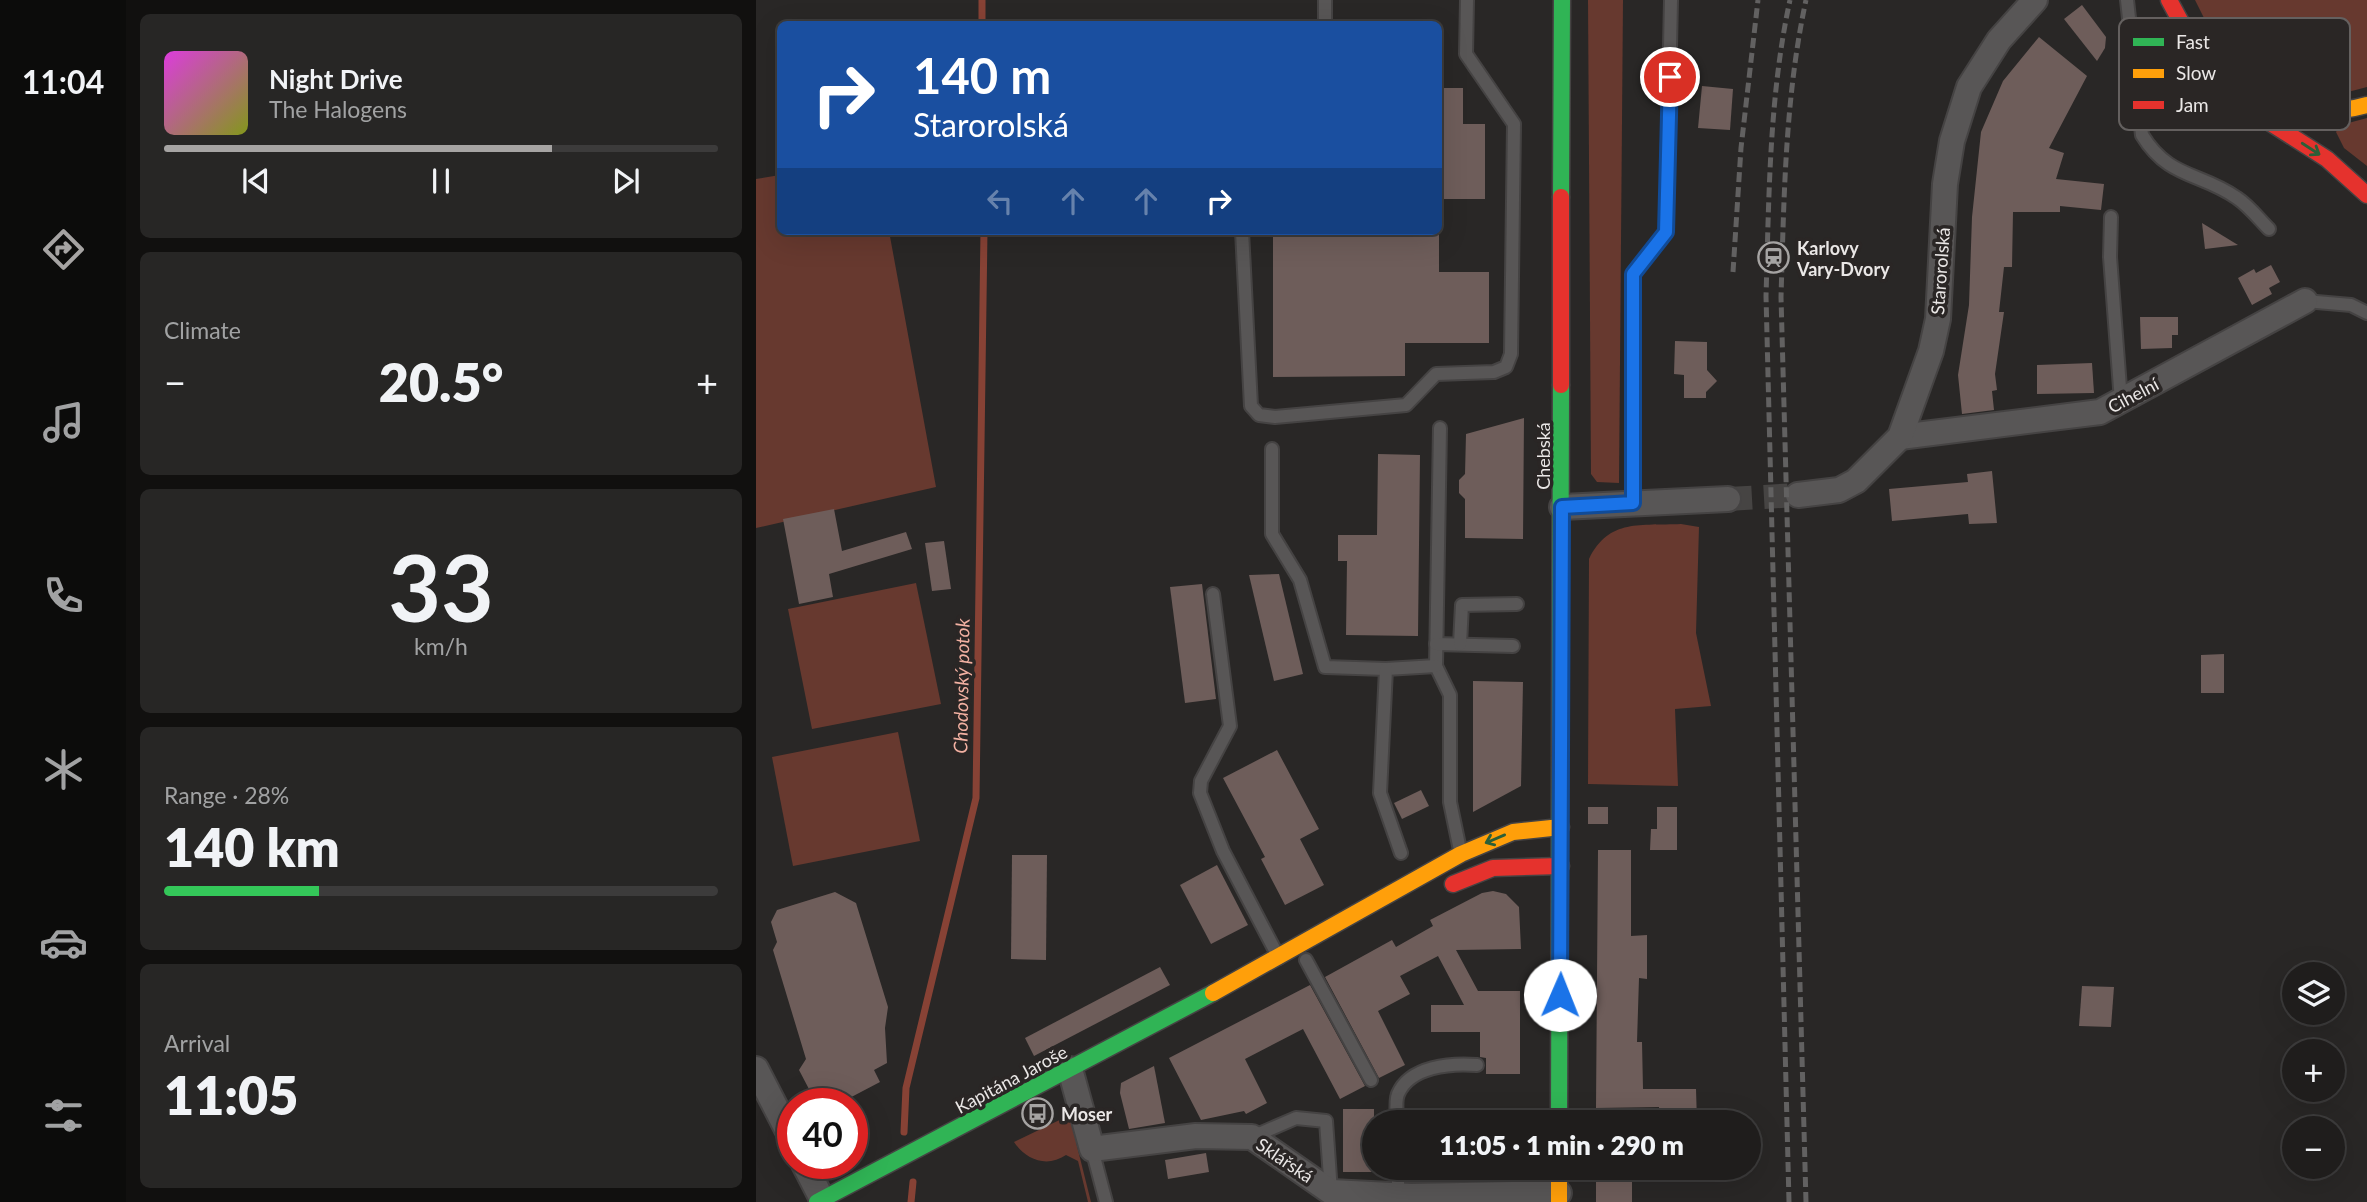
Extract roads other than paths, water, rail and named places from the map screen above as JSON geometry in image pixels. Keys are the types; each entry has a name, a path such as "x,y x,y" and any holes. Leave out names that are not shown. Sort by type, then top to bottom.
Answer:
{"main road":[{"name":"Chebská","path":"1559,1110 1562,0"},
{"path":"2169,0 2179,18"},
{"path":"2282,130 2327,159 2367,195"},
{"name":"Kapitána Jaroše","path":"820,1201 1279,959 1461,854 1513,832 1561,827"},
{"path":"1444,890 1477,871 1498,865 1560,866"},
{"name":"Kapitána Jaroše","path":"1222,989 1312,958"}],"street":[{"name":"Starorolská","path":"1798,495 1839,490 1856,481 1900,437 1931,351 1938,319 1945,184 1952,141 1969,87 1999,40 2035,0"},
{"name":"Cihelní","path":"1900,437 2100,412 2305,301"},
{"path":"1562,507 1728,499"},
{"path":"756,1069 777,1110"},
{"path":"1069,1069 1092,1150"},
{"name":"Sklářská","path":"1092,1150 1196,1136 1252,1137 1331,1192 1460,1198 1559,1197"},
{"path":"810,1179 820,1201"}],"lane":[{"path":"1325,0 1325,21"},
{"path":"1242,235 1251,406 1259,415 1275,417 1406,405 1436,373 1494,372 1506,367 1511,354 1514,124 1466,54 1467,0"},
{"path":"1633,503 1633,274 1666,232 1671,0"},
{"path":"2127,0 2129,18"},
{"path":"2142,130 2154,154 2170,166 2239,199 2269,229"},
{"path":"2111,217 2110,257 2121,401"},
{"path":"2305,301 2351,304 2367,313"},
{"path":"1440,428 1436,666 1450,695 1450,802 1461,854"},
{"path":"1272,449 1272,534 1300,580 1325,667 1385,670 1436,666"},
{"path":"1213,594 1230,726 1201,781 1200,793 1223,851 1279,959"},
{"path":"1460,645 1462,605 1517,604"},
{"path":"1436,644 1513,646"},
{"path":"1385,670 1380,793 1402,853"},
{"path":"1312,958 1371,1080"},
{"path":"1397,1110 1397,1096 1407,1082 1427,1070 1456,1063 1477,1065"},
{"path":"1252,1137 1296,1118 1326,1121 1331,1192"},
{"path":"1092,1150 1106,1202"},
{"path":"1401,1180 1405,1196"}],"waterway":[{"name":"Chodovský potok","path":"982,0 982,21"},
{"name":"Chodovský potok","path":"904,1132 906,1088 976,798 984,235"},
{"name":"Chodovský potok","path":"911,1202 913,1182"}],"tunnel":[{"path":"1728,499 1798,495"}],"railway":[{"path":"1733,272 1741,148 1758,0"},
{"path":"1789,1202 1766,296 1774,110 1790,0"},
{"path":"1806,0 1790,110 1781,297 1806,1202"}],"place":[{"name":"Karlovy Vary-Dvory","path":"1774,258"},
{"name":"Moser","path":"1038,1114"}]}
